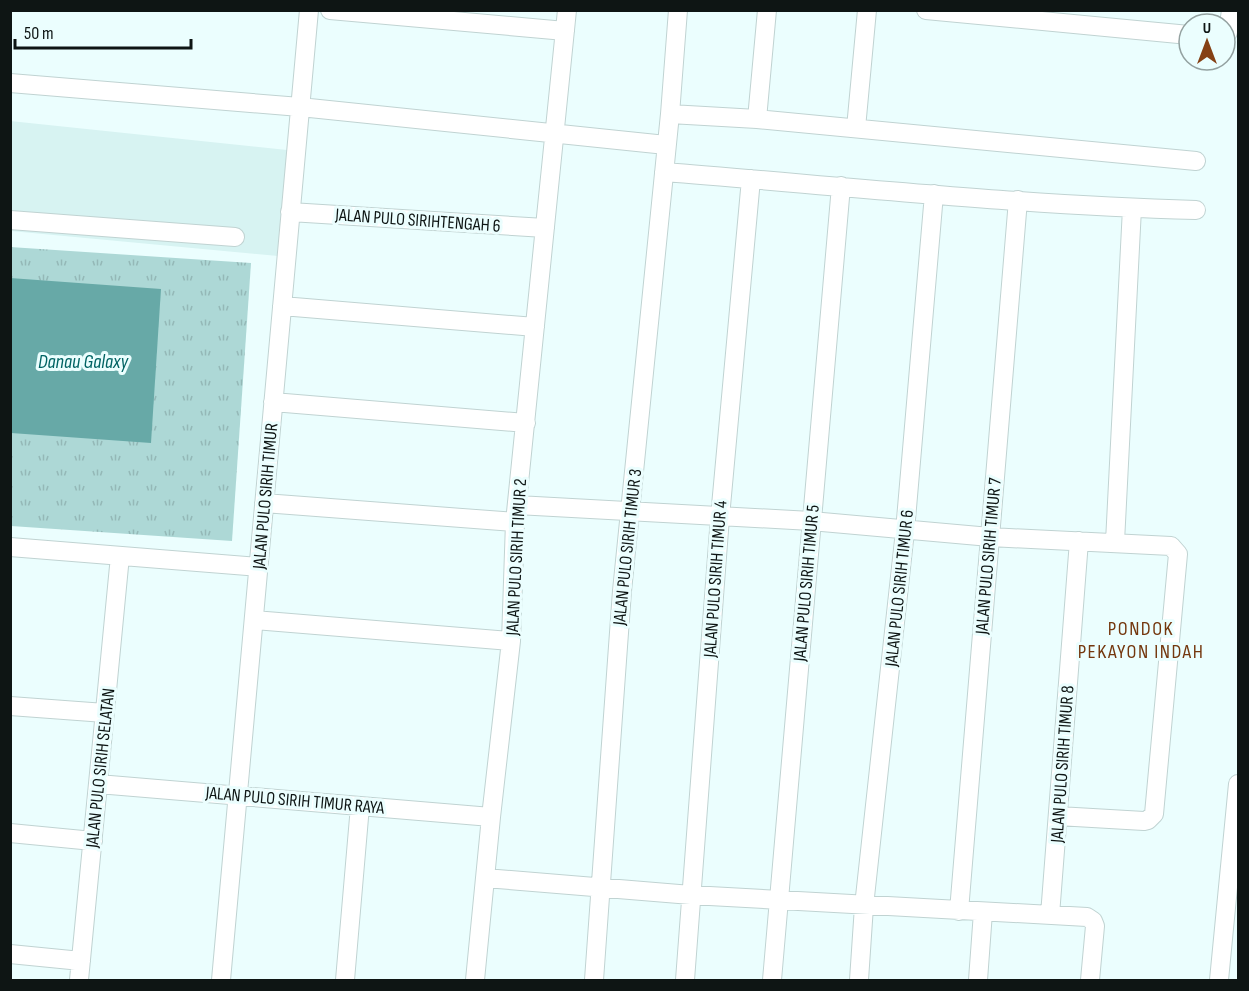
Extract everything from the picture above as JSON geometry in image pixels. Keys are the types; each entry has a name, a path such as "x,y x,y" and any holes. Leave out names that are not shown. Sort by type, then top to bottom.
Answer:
{"street":[{"name":"JALAN PULO SIRIH TIMUR","path":"221,981 309,10"},
{"path":"330,10 565,32"},
{"name":"JALAN PULO SIRIH TIMUR 2","path":"475,981 511,640 516,513 567,10"},
{"name":"JALAN PULO SIRIH TIMUR 3","path":"594,981 612,700 670,114 678,10"},
{"path":"757,119 767,10"},
{"path":"856,128 867,10"},
{"path":"926,10 1177,34"},
{"path":"10,83 300,107 666,144"},
{"path":"670,114 757,119 1196,161"},
{"path":"664,172 934,194 1132,208 1196,210"},
{"name":"JALAN PULO SIRIH TIMUR 4","path":"685,981 720,517 751,179"},
{"name":"JALAN PULO SIRIH TIMUR 5","path":"772,981 842,186"},
{"name":"JALAN PULO SIRIH TIMUR 6","path":"859,981 864,906 905,531 934,194"},
{"name":"JALAN PULO SIRIH TIMUR 7","path":"958,911 1018,200"},
{"path":"1115,542 1132,208"},
{"name":"JALAN PULO SIRIHTENGAH 6","path":"291,212 545,228"},
{"path":"10,220 235,237"},
{"path":"282,306 535,327"},
{"path":"273,402 526,423"},
{"path":"264,503 516,513 630,511 811,521 990,537 1167,545 1174,548 1178,554 1154,814 1152,818 1144,821 1058,816"},
{"name":"JALAN PULO SIRIH TIMUR 8","path":"1050,915 1079,541"},
{"path":"10,547 258,567"},
{"name":"JALAN PULO SIRIH SELATAN","path":"79,981 120,556"},
{"path":"254,620 511,640"},
{"path":"10,706 105,713"},
{"name":"JALAN PULO SIRIH TIMUR RAYA","path":"98,784 491,817"},
{"path":"1219,981 1239,784"},
{"path":"345,981 360,806"},
{"path":"10,833 93,841"},
{"path":"485,878 691,895 1087,917 1093,921 1095,926 1090,981"},
{"path":"978,981 983,912"},
{"path":"10,954 81,961"}],"shaded area":[{"path":"10,121 287,150 278,256 11,231"}],"green space":[{"path":"10,247 251,263 232,541 11,526"}],"water":[{"name":"Danau Galaxy","path":"10,278 161,289 151,443 11,433"}],"district":[{"name":"PONDOK PEKAYON INDAH","path":"1141,640"}]}
